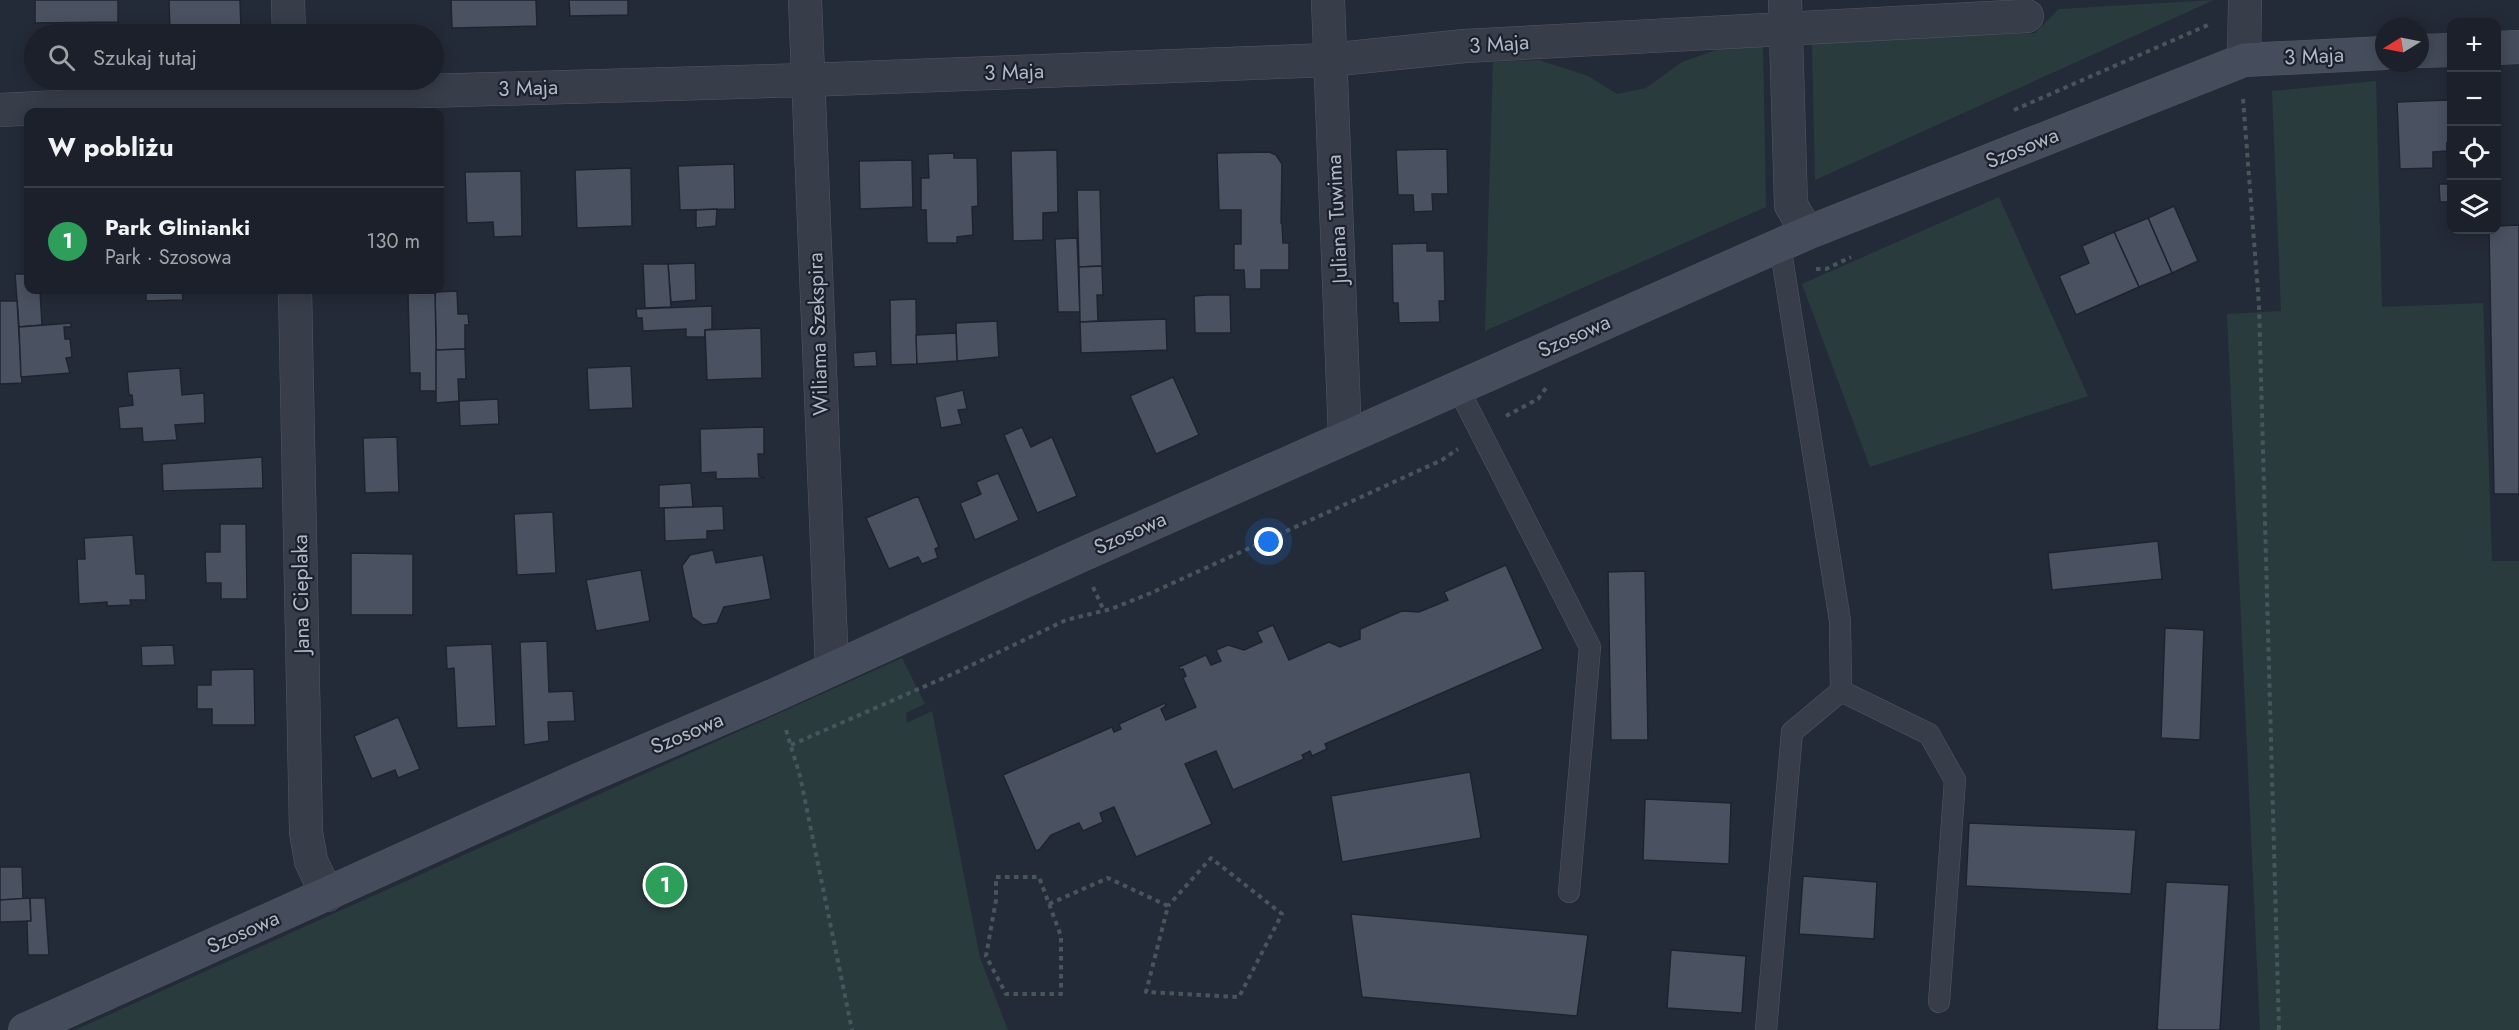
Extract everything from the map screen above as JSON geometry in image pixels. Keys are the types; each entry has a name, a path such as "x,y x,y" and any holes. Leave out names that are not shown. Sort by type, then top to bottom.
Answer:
{"street":[{"path":"288,0 289,24"},
{"name":"Wiliama Szekspira","path":"805,0 832,668"},
{"name":"Juliana Tuwima","path":"1328,0 1345,437"},
{"path":"2244,60 2245,0"},
{"path":"1785,14 1794,239"},
{"name":"3 Maja","path":"41,108 290,96 807,80 1329,60 1785,14 2027,15"},
{"path":"2501,48 2519,47"},
{"path":"2429,51 2447,50"},
{"name":"3 Maja","path":"2244,60 2375,53"},
{"name":"Szosowa","path":"25,1030 1345,437 1794,239 2244,60"},
{"name":"3 Maja","path":"0,110 24,109"},
{"name":"Jana Cieplaka","path":"295,294 306,832 311,861 327,895"}],"lane":[{"path":"1794,239 1840,621 1841,691"},
{"path":"1458,388 1590,647 1569,892"},
{"path":"1841,691 1929,734 1955,780 1939,1002"},
{"path":"1766,1030 1792,732 1841,691"}],"path":[{"path":"2010,111 2207,26 2214,20"},
{"path":"2244,60 2243,92 2259,317 2279,1030"},
{"path":"791,745 955,673 1066,620 1112,609 1151,593 1442,460 1495,422 1538,399 1548,385"},
{"path":"775,695 800,776 852,1030"},
{"path":"1211,858 1282,914 1239,997 1146,992 1168,906 1211,858"},
{"path":"996,877 1039,877 1049,904 1060,936 1061,994 1006,994 986,956 996,900 996,877"},
{"path":"1049,904 1108,878 1168,906"}],"shaded area":[{"path":"2214,0 1815,180 1812,43 2035,33 2059,9"},
{"path":"1733,44 1763,46 1766,207 1485,331 1493,62 1539,60 1588,76 1617,94 1646,88 1682,62"},
{"path":"2376,81 2382,307 2483,303 2492,561 2519,561 2519,1030 2260,1030 2227,314 2281,311 2272,91"},
{"path":"1999,197 2088,396 1870,467 1802,284"},
{"path":"902,658 925,704 906,713 907,723 932,711 980,958 1008,1030 75,1030"}],"building":[{"path":"35,0 118,0 118,22 35,23"},
{"path":"169,0 240,0 241,24 170,24"},
{"path":"451,0 536,0 537,26 452,28"},
{"path":"569,0 628,0 628,15 570,16"},
{"path":"2447,100 2447,151 2433,152 2433,168 2400,169 2397,102"},
{"path":"1447,149 1448,194 1432,194 1433,211 1414,212 1413,195 1398,195 1396,150"},
{"path":"1057,150 1058,212 1043,213 1043,240 1013,241 1011,151"},
{"path":"1269,152 1276,155 1282,164 1281,223 1283,243 1289,243 1289,270 1261,270 1261,289 1245,289 1244,270 1234,270 1234,244 1241,244 1241,210 1219,210 1217,153"},
{"path":"954,153 954,158 977,158 978,206 972,207 973,235 957,237 957,243 927,243 926,210 921,210 921,178 929,178 928,154"},
{"path":"912,160 913,207 860,209 859,161"},
{"path":"734,164 735,209 680,210 678,166"},
{"path":"631,168 632,226 577,228 575,170"},
{"path":"521,171 522,236 494,237 493,222 467,223 465,172"},
{"path":"2439,184 2447,184 2447,202 2440,202"},
{"path":"1077,190 1100,190 1102,266 1079,267"},
{"path":"2174,206 2198,261 2172,273 2148,218"},
{"path":"717,209 716,226 696,228 696,210"},
{"path":"2148,218 2172,273 2139,287 2114,232"},
{"path":"2519,225 2519,494 2494,494 2489,234 2501,234 2501,226"},
{"path":"2114,232 2139,287 2076,315 2059,276 2089,263 2082,246"},
{"path":"1077,238 1080,312 1058,312 1055,239"},
{"path":"1427,243 1427,251 1444,251 1445,301 1439,301 1440,322 1399,323 1398,303 1393,303 1392,244"},
{"path":"695,263 696,300 671,302 668,264"},
{"path":"643,264 668,264 671,307 645,308"},
{"path":"1102,266 1103,295 1097,295 1098,321 1080,322 1079,267"},
{"path":"15,274 24,274 24,294 40,294 42,325 19,327"},
{"path":"457,291 458,314 468,314 469,325 465,325 465,349 436,350 435,294 444,294 444,292"},
{"path":"146,294 182,294 183,300 146,301"},
{"path":"408,294 435,294 437,391 420,391 420,373 410,373"},
{"path":"1230,295 1231,333 1195,333 1194,296"},
{"path":"916,299 917,364 891,365 890,300"},
{"path":"0,301 17,301 22,383 0,384"},
{"path":"712,306 712,329 705,330 705,337 686,337 686,329 643,331 642,318 637,318 636,309"},
{"path":"1166,319 1167,350 1081,353 1080,322"},
{"path":"997,321 999,357 957,361 956,323"},
{"path":"71,323 71,327 64,327 65,339 70,339 72,357 66,358 70,373 21,377 19,327"},
{"path":"761,328 762,378 707,380 705,330"},
{"path":"956,333 957,361 917,364 916,335"},
{"path":"465,349 466,379 458,379 459,401 436,403 436,350"},
{"path":"876,351 877,366 854,367 853,353"},
{"path":"631,366 633,408 589,410 587,368"},
{"path":"180,368 182,395 204,393 205,423 175,425 177,440 143,442 142,428 120,429 118,407 133,405 132,395 129,395 127,372"},
{"path":"1173,377 1199,435 1156,454 1130,396"},
{"path":"963,390 967,409 958,410 962,424 941,428 935,397"},
{"path":"498,399 499,424 460,426 459,401"},
{"path":"764,427 764,454 758,454 759,476 765,478 716,479 716,472 701,473 700,429"},
{"path":"1022,427 1031,447 1052,437 1077,496 1037,513 1004,435"},
{"path":"397,437 399,492 365,493 363,438"},
{"path":"262,457 263,488 163,491 162,464"},
{"path":"998,473 1019,520 975,540 960,503 981,494 976,482"},
{"path":"691,483 693,507 659,508 659,485"},
{"path":"918,496 939,547 935,549 938,558 922,564 918,557 889,569 866,518"},
{"path":"723,506 724,530 707,531 707,539 665,541 664,508"},
{"path":"553,512 556,573 517,575 514,514"},
{"path":"220,524 246,524 247,599 221,599 221,583 206,583 205,552 220,552"},
{"path":"133,535 136,574 145,574 146,600 130,600 131,605 107,606 107,602 79,604 77,559 85,559 84,538"},
{"path":"2158,541 2162,579 2052,590 2048,553"},
{"path":"713,550 716,563 763,555 771,599 724,607 717,623 703,625 692,617 682,566 690,555"},
{"path":"351,553 413,554 413,615 351,615"},
{"path":"1506,565 1543,649 1325,744 1327,749 1312,756 1310,751 1302,755 1304,759 1233,790 1216,751 1185,764 1212,824 1136,857 1114,807 1100,813 1103,822 1083,831 1079,823 1051,835 1036,851 1003,775 1112,727 1114,732 1121,729 1119,724 1165,703 1166,706 1161,709 1166,720 1196,707 1183,678 1186,676 1183,669 1180,670 1179,667 1206,655 1211,665 1221,661 1216,650 1228,645 1244,650 1262,642 1257,632 1273,625 1289,660 1329,642 1340,647 1360,639 1360,629 1402,611 1419,612 1448,600 1444,592"},
{"path":"641,570 650,621 596,631 586,580"},
{"path":"1645,571 1648,740 1611,740 1608,572"},
{"path":"2165,628 2204,630 2200,740 2161,738"},
{"path":"547,641 549,692 573,691 575,721 548,722 549,741 524,745 520,642"},
{"path":"492,644 496,726 457,728 454,668 447,669 446,646"},
{"path":"173,645 175,665 142,666 141,646"},
{"path":"254,669 255,725 212,725 212,709 197,709 197,685 211,685 211,670"},
{"path":"398,717 420,769 398,778 395,770 372,779 354,736"},
{"path":"1470,772 1481,838 1342,862 1331,796"},
{"path":"1645,799 1731,803 1729,864 1643,860"},
{"path":"1969,823 2136,830 2131,894 1966,886"},
{"path":"0,867 22,867 23,899 0,900"},
{"path":"1803,876 1877,882 1874,939 1799,934"},
{"path":"2166,882 2229,885 2220,1030 2157,1030"},
{"path":"30,898 31,921 0,922 0,900"},
{"path":"30,898 45,898 49,955 28,955 27,921 31,921"},
{"path":"1351,914 1588,935 1577,1016 1362,997"},
{"path":"1671,950 1746,956 1742,1013 1667,1008"}],"place":[{"name":"Park Glinianki","path":"665,885"}]}
